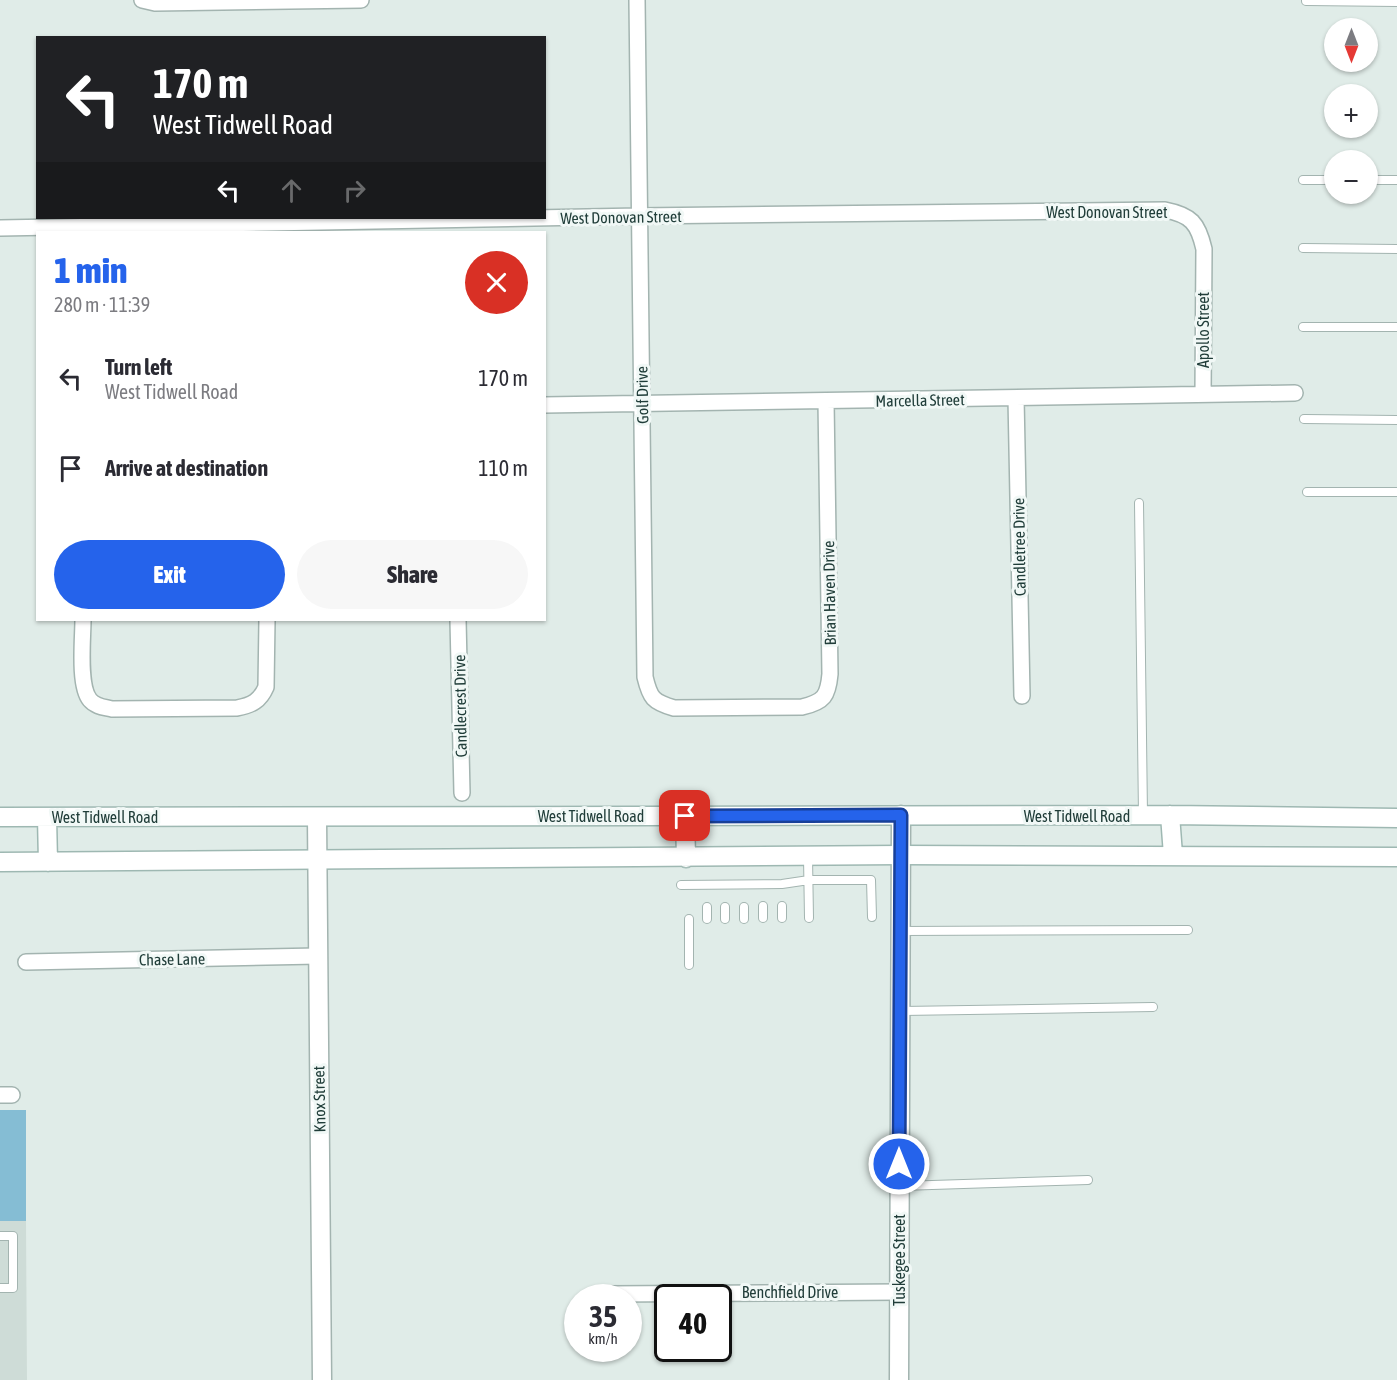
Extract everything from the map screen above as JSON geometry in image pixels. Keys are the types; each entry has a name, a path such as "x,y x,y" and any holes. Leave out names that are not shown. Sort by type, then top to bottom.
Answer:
{"main road":[{"name":"Tuskegee Street","path":"899,1380 901,815"},
{"name":"West Tidwell Road","path":"0,817 1170,815 1397,818"},
{"path":"1170,815 1173,855"},
{"path":"685,816 686,858"},
{"path":"47,817 48,862"},
{"name":"Knox Street","path":"316,818 322,1380"},
{"path":"0,862 901,855 1397,857"}],"street":[{"path":"142,0 155,3 361,0"},
{"name":"Golf Drive","path":"637,0 645,677 649,694 659,703 674,708 741,707"},
{"name":"West Donovan Street","path":"546,218 1165,210 1181,213 1192,221 1200,234 1203,266"},
{"name":"West Donovan Street","path":"0,228 76,230 518,219"},
{"name":"Apollo Street","path":"1203,266 1203,394"},
{"name":"Marcella Street","path":"546,405 1295,393"},
{"name":"Candletree Drive","path":"1016,398 1022,696"},
{"name":"Brian Haven Drive","path":"741,707 815,704 824,697 829,687 826,401"},
{"path":"83,621 84,680 89,700 97,706 112,709 237,708 252,705 262,696 266,687 268,675 267,621"},
{"name":"Candlecrest Drive","path":"458,621 462,793"},
{"name":"Chase Lane","path":"26,962 318,956"},
{"name":"Benchfield Drive","path":"642,1294 898,1292"}],"lane":[{"path":"1306,1 1397,2"},
{"path":"1304,180 1324,180"},
{"path":"1378,180 1397,180"},
{"path":"1303,248 1397,249"},
{"path":"1304,327 1397,327"},
{"path":"1304,419 1397,420"},
{"path":"1307,492 1397,492"},
{"path":"1139,503 1143,816"},
{"path":"808,856 808,918"},
{"path":"681,885 782,888 808,880 871,880 872,917"},
{"path":"706,885 707,894"},
{"path":"763,906 763,918"},
{"path":"782,906 782,918"},
{"path":"707,907 707,919"},
{"path":"725,907 725,919"},
{"path":"744,907 744,919"},
{"path":"689,919 689,965"},
{"path":"901,931 1188,930"},
{"path":"900,1011 1153,1007"},
{"path":"899,1186 1088,1180"},
{"path":"0,1236 13,1236 13,1288 0,1288"}],"shaded area":[{"path":"0,1221 26,1221 27,1380 0,1380"}],"water":[{"path":"0,1110 26,1110 26,1221 0,1221"}],"route":[{"path":"685,816 901,815 899,1164"}]}
